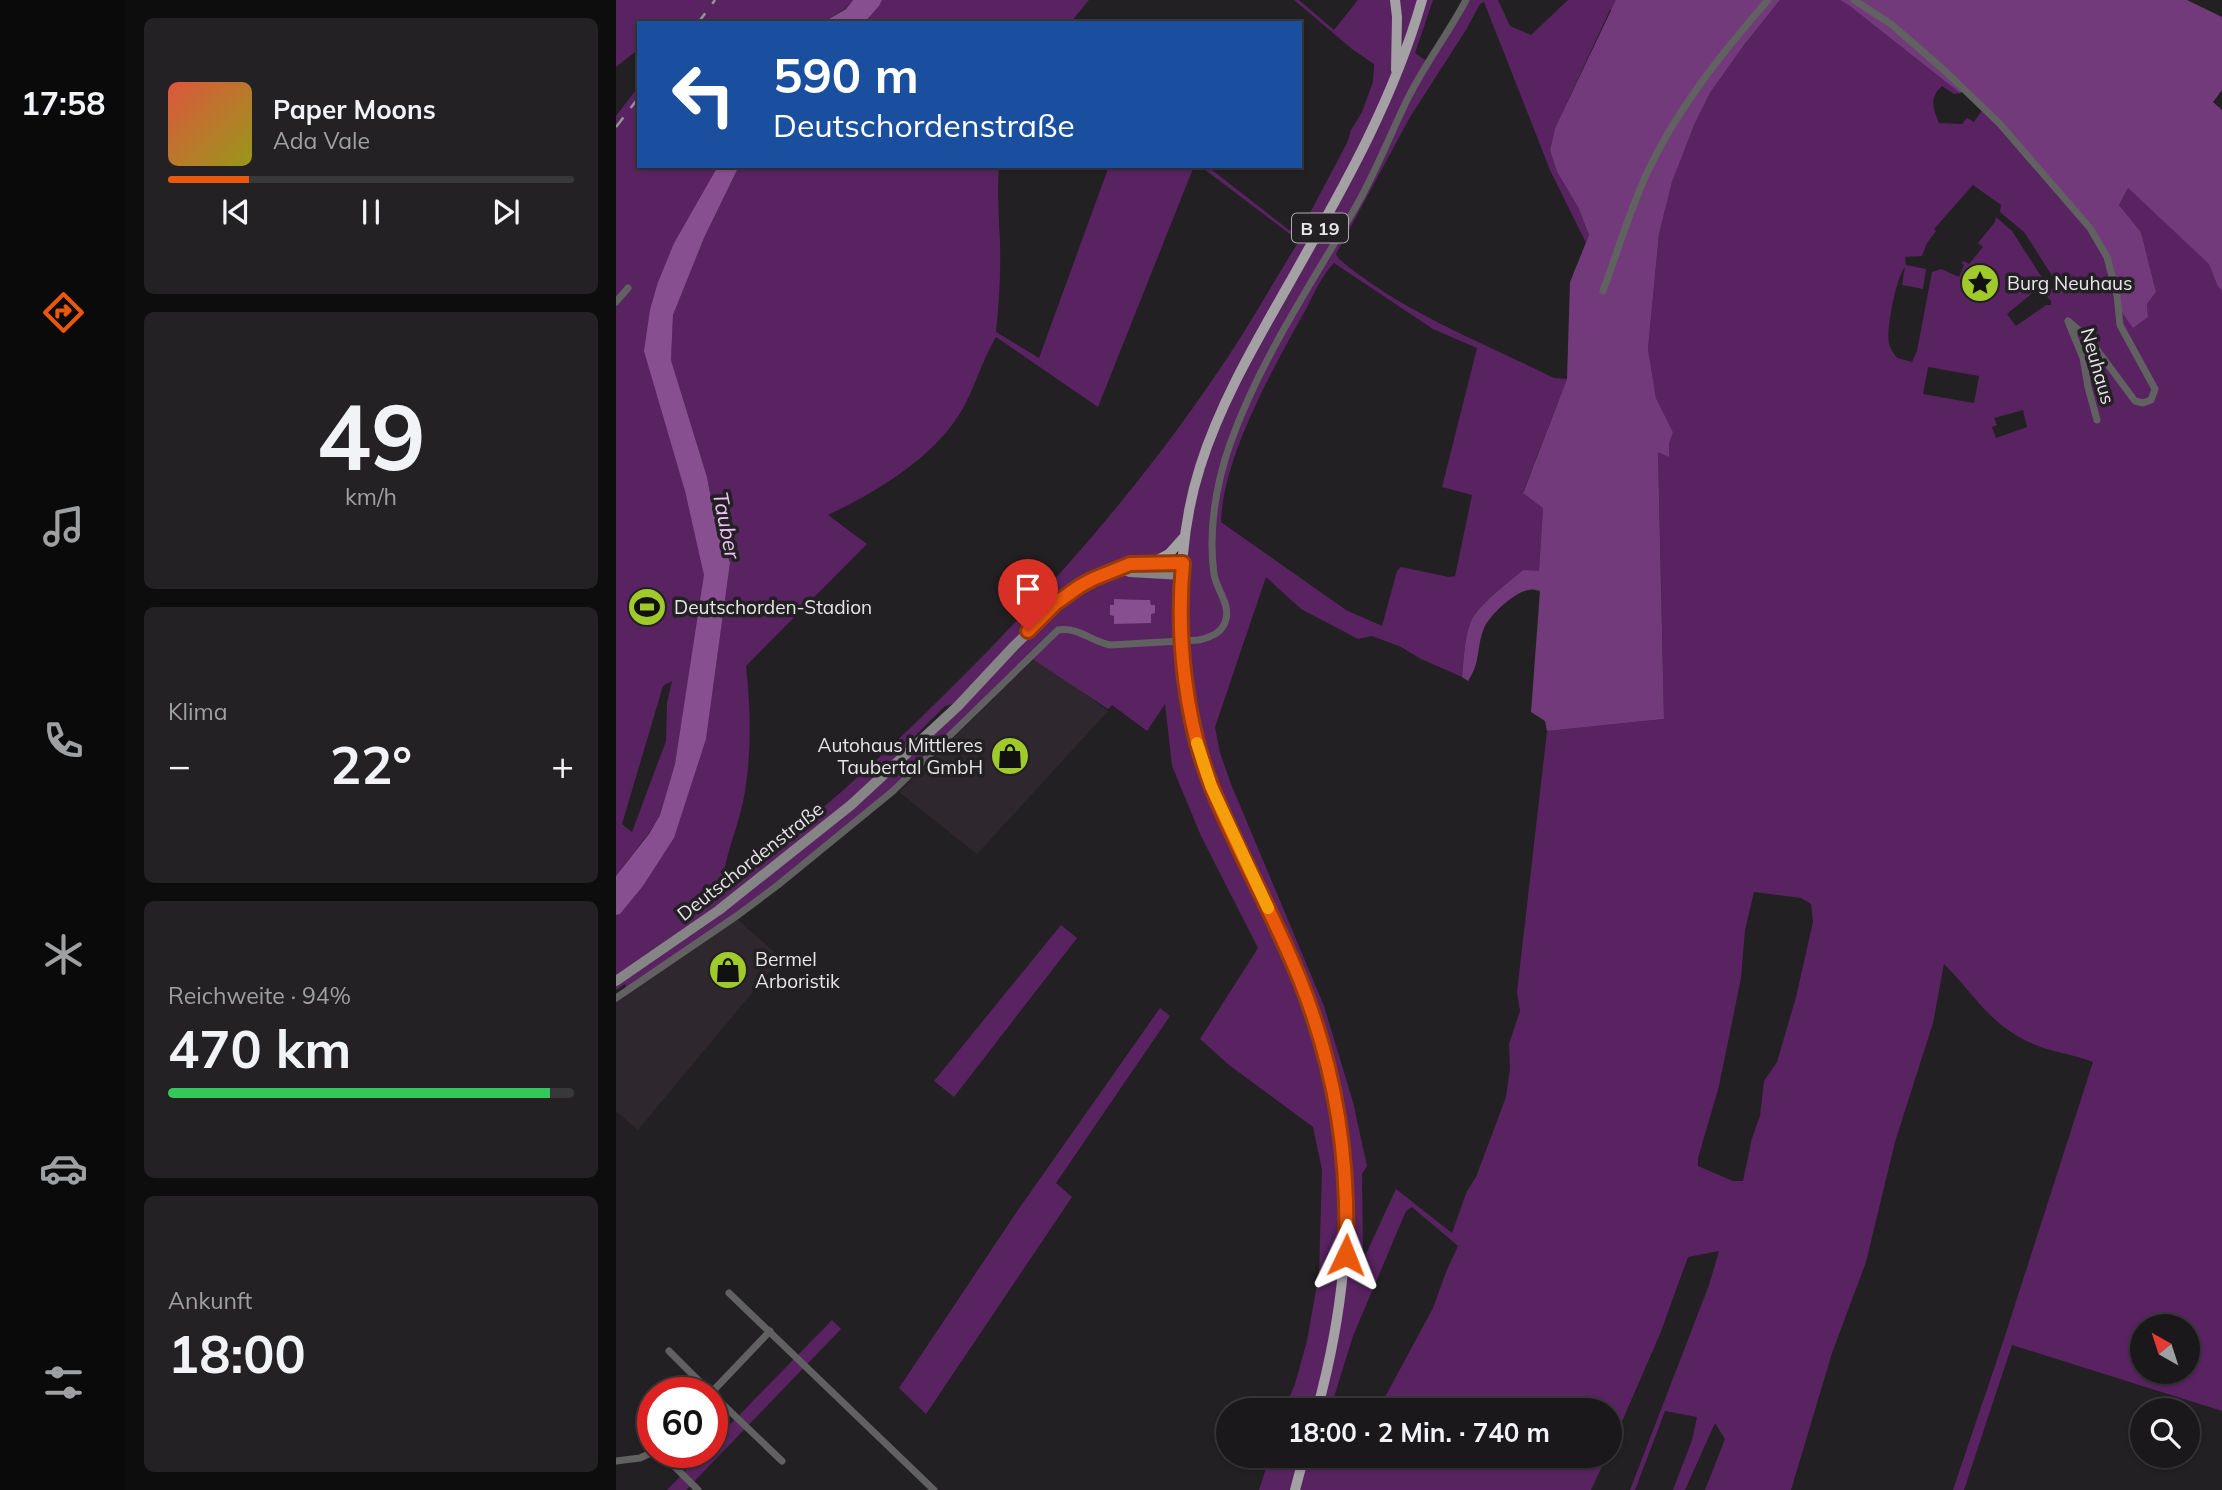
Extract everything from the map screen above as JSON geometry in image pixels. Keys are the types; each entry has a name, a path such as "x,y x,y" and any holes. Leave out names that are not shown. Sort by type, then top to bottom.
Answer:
{"main road":[{"path":"1395,0 1398,17 1395,81"},
{"name":"B 19","path":"1320,1398 1336,1330 1346,1255 1347,1201 1340,1124 1324,1046 1302,983 1211,786 1198,744 1182,650 1182,575 1192,497 1226,400 1368,139 1395,81 1422,0"},
{"path":"1154,562 1169,554 1185,536"},
{"path":"1295,1490 1301,1468"}],"street":[{"path":"616,998 778,886 893,791 1058,630 1082,632 1110,645 1199,640 1212,636 1223,628 1227,607 1214,576 1213,525 1221,475 1238,422 1274,348 1374,175 1408,98 1466,0"},
{"path":"1603,291 1645,177 1666,136 1687,101 1768,0"},
{"name":"Neuhaus","path":"1854,0 1891,24 2000,124 2090,228 2107,257 2117,295 2120,325 2155,389 2151,400 2143,403 2135,401 2089,339 2068,321 2083,358 2097,421"},
{"path":"616,302 628,288"},
{"name":"Deutschordenstraße","path":"616,981 729,903 851,805 958,706 1056,603 1080,586 1130,564 1183,563"},
{"path":"1119,568 1130,572 1182,575"},
{"path":"729,1293 934,1490"},
{"path":"728,1377 770,1331"},
{"path":"669,1351 695,1377"},
{"path":"728,1409 782,1461"},
{"path":"616,1461 637,1458"},
{"path":"676,1468 698,1490"}],"shaded area":[{"path":"616,0 853,0 846,8 825,21 637,21 637,51 616,67"},
{"path":"853,0 882,0 866,21 825,21 846,9"},
{"path":"882,0 1089,0 1072,21 866,21"},
{"path":"1294,0 1299,0 1334,30 1358,0 1433,0 1415,53 1428,62 1466,0 1498,0 1510,26 1531,35 1568,0 1629,0 1621,15 1610,10 1555,128 1550,150 1557,172 1578,207 1589,235 1586,243 1550,170 1484,2 1480,4 1410,117 1336,254 1364,278 1416,311 1554,378 1567,379 1523,492 1543,507 1539,572 1523,570 1474,615 1467,634 1462,677 1372,636 1358,639 1301,609 1266,577 1215,727 1220,753 1231,784 1324,1006 1353,1102 1367,1166 1362,1174 1363,1252 1366,1254 1396,1189 1452,1233 1506,1097 1510,1068 1509,1044 1520,1011 1517,992 1547,731 1664,719 1658,451 1669,456 1673,432 1656,398 1648,349 1659,234 1672,182 1710,93 1780,0 1840,0 1850,5 1960,93 1954,94 1942,86 1938,90 1933,103 1939,123 1962,124 1967,118 1974,122 1984,108 2000,124 2090,228 2107,257 2118,307 2133,327 2148,317 2147,304 2156,292 2141,232 2119,205 2128,188 2210,264 2218,287 2222,290 2222,1411 2200,1404 2200,1398 2181,1398 2136,1384 2200,1384 2200,1314 2130,1314 2130,1382 2012,1345 1964,1490 1953,1490 2093,1062 2038,1046 2017,1036 1993,1018 1944,964 1933,1023 1895,1142 1866,1262 1832,1353 1791,1490 1705,1490 1725,1439 1715,1423 1685,1490 1673,1490 1692,1440 1697,1417 1665,1411 1635,1490 1630,1490 1709,1285 1719,1251 1688,1257 1660,1334 1622,1421 1622,1398 1384,1398 1433,1308 1458,1246 1412,1207 1406,1211 1353,1336 1334,1398 1289,1398 1307,1341 1319,1273 1322,1170 1313,1127 1229,1065 1200,1039 1258,948 1201,836 1172,766 1165,704 1147,731 1112,705 1108,709 1031,658 928,759 827,847 758,899 616,998 616,994 626,987 625,984 616,990 616,915 620,914 643,886 674,838 706,738 730,563 671,360 673,315 704,238 738,168 999,168 1000,266 996,332 1039,358 1108,168 1193,168 1098,407 996,337 959,415 933,446 883,485 828,515 867,544 746,666 750,717 748,768 743,802 725,865 722,886 826,805 958,681 1034,602 1106,521 1205,391 1299,241 1203,168 1210,168 1289,230 1296,232 1311,211 1347,143 1373,82 1374,64","holes":["1973,185 2001,205 2000,212 2024,232 2058,285 2050,290 2012,231 1996,217 1978,243 1983,247 1969,264 1964,261 1961,263 1964,265 1959,277 1941,269 1932,272 1917,351 1912,362 1897,358 1890,347 1888,336 1898,281 1905,267 1902,285 1923,289 1926,269 1906,265 1905,257 1922,256 1936,231 1934,229","1334,263 1433,329 1477,348 1442,487 1472,495 1455,576 1401,567 1397,571 1382,626 1346,610 1221,522 1231,469 1252,412 1322,279","2041,290 2051,301 2051,305 2046,305 2016,326 2007,314 2035,291 2037,293","1928,367 1979,376 1974,403 1923,394","2023,410 2027,427 1996,438 1992,427 1997,425 1994,418","1185,537 1181,575 1130,572 1121,569 1132,564 1159,560 1168,555","1115,599 1150,600 1151,605 1155,606 1155,613 1151,613 1151,622 1114,624 1110,605 1114,605","960,702 958,706 903,757 909,742 945,706","1754,892 1801,898 1811,904 1813,922 1796,997 1777,1062 1764,1081 1760,1116 1752,1138 1743,1181 1733,1181 1698,1166 1698,1158 1719,1086 1741,978 1745,930"]},
{"path":"1616,0 1780,0 1710,93 1672,182 1659,234 1648,349 1656,398 1673,432 1669,457 1658,452 1664,719 1547,731 1545,721 1531,712 1540,591 1523,591 1491,617 1484,628 1475,668 1468,681 1462,677 1466,641 1474,615 1523,570 1539,571 1543,508 1523,493 1567,379 1570,282 1589,235 1578,207 1557,172 1550,150 1555,128"},
{"path":"1840,0 2187,0 2222,17 2222,90 2213,102 2222,110 2222,290 2218,287 2209,264 2128,188 2119,205 2141,232 2156,292 2147,304 2148,317 2133,328 2118,307 2107,257 2090,228 1965,90 1960,93"},
{"path":"637,89 637,168 717,168 674,243 658,282 685,491 705,575 675,764 660,815 616,876 616,116","holes":["672,681 667,703 666,741 632,832 622,824 663,686"]},
{"path":"717,168 738,168 704,238 673,315 671,360 730,563 706,739 674,838 643,886 620,914 616,915 616,876 649,834 660,815 675,764 704,575 685,491 644,351 650,310 674,243"},
{"path":"1114,599 1150,600 1151,605 1155,605 1151,623 1114,624 1110,605 1114,605"},
{"path":"1035,657 1108,711 977,854 899,792"},
{"path":"737,919 781,958 638,1130 616,1111 616,1001"},
{"path":"1061,925 1077,938 954,1097 934,1081"},
{"path":"1160,1008 1170,1016 1056,1183 1072,1197 926,1414 899,1388 1018,1210"},
{"path":"832,1320 841,1329 728,1446 728,1427"},
{"path":"688,1468 707,1468 686,1490 667,1490"},
{"path":"1266,1468 1601,1468 1591,1490 1259,1490"}],"railway":[{"path":"699,21 715,0"},
{"path":"616,127 637,100"}],"slow traffic":[{"path":"1197,743 1211,786 1268,908"}],"place":[{"name":"Burg Neuhaus","path":"1980,283"},
{"name":"Deutschorden-Stadion","path":"647,607"},
{"name":"Autohaus Mittleres Taubertal GmbH","path":"1010,756"},
{"name":"Bermel Arboristik","path":"728,970"}],"route":[{"path":"1028,631 1056,603 1093,579 1130,564 1183,563 1182,650 1198,744 1211,786 1302,983 1324,1046 1333,1082 1345,1165 1346,1255"}],"water label":[{"name":"Tauber","path":"727,525"}]}
